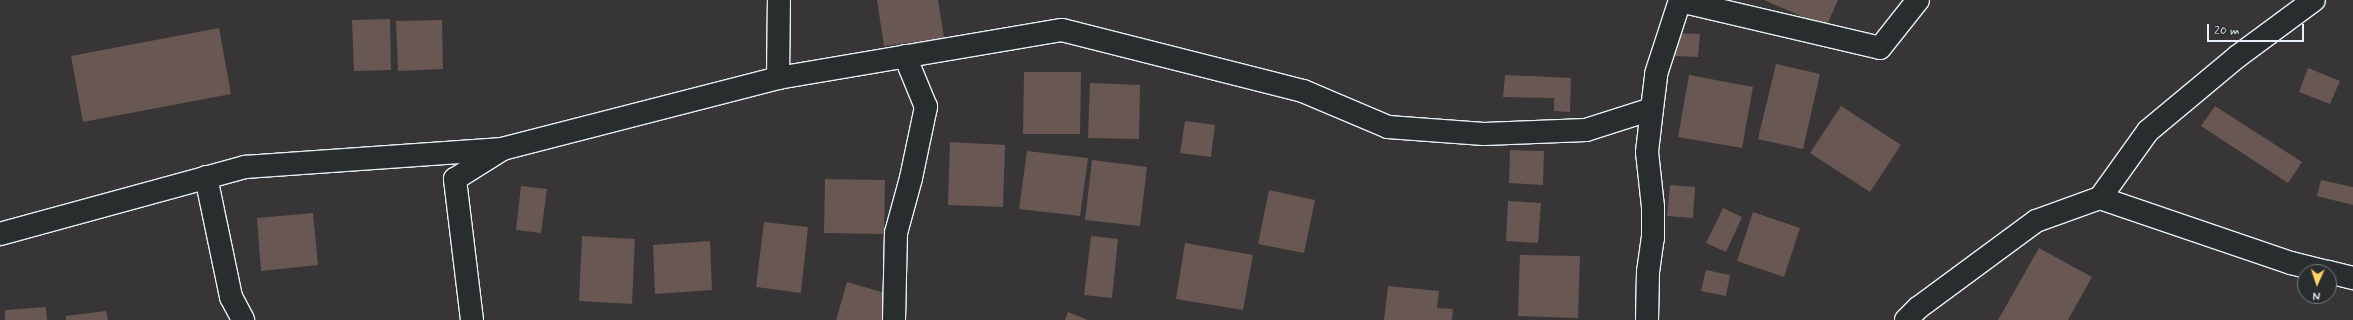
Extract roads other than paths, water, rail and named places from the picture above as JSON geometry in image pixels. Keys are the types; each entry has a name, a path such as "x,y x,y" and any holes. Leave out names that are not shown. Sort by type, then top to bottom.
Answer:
{"street":[{"path":"778,78 779,0"},
{"path":"1647,320 1648,272 1653,238 1653,207 1647,152 1656,74 1680,0 1880,48 1918,0"},
{"path":"1906,320 1918,308 2036,221 2100,198 2148,131 2238,56 2314,0"},
{"path":"0,234 245,167 502,149 778,78 1062,30 1303,91 1388,127 1484,134 1586,130 1652,109"},
{"path":"894,320 896,233 926,107 905,56"},
{"path":"472,320 455,179 502,149"},
{"path":"206,178 231,297 243,320"},
{"path":"2100,198 2297,264"},
{"path":"2337,274 2353,278"}]}
